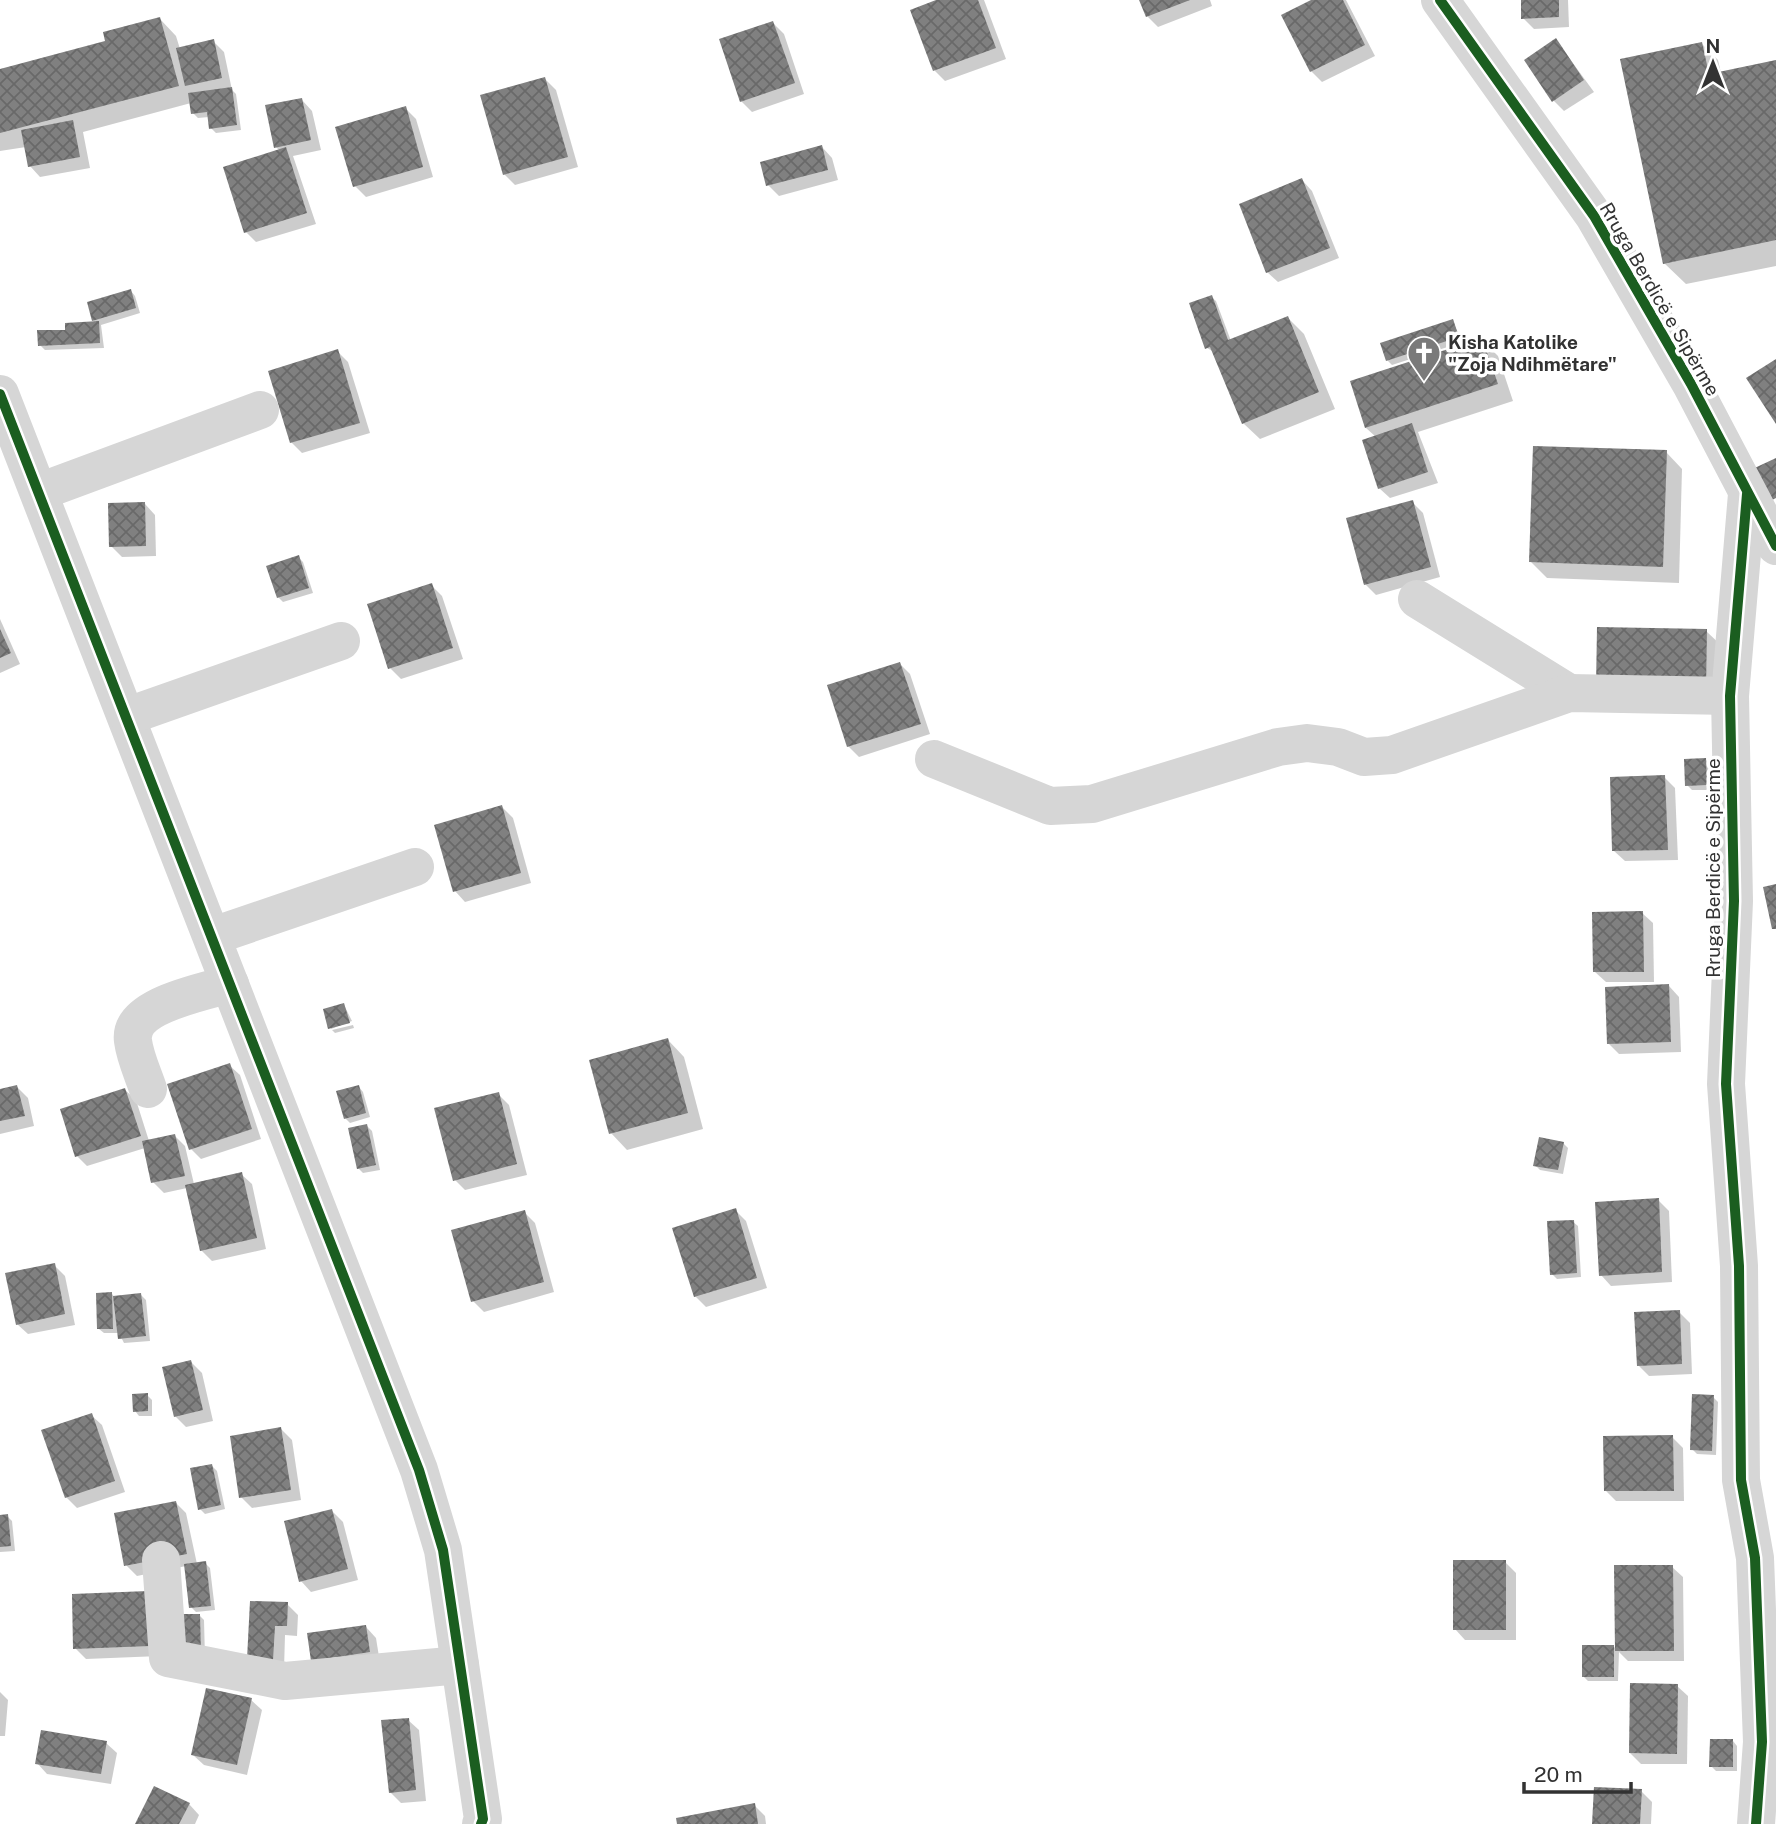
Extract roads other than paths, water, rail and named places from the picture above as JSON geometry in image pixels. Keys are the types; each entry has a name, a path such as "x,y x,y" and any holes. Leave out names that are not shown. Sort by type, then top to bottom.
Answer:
{"street":[{"name":"Rruga Berdicë e Sipërme","path":"1440,0 1594,216 1691,384 1747,494 1730,696 1734,901 1726,1084 1739,1266 1741,1480 1755,1558 1762,1742 1756,1824"},
{"path":"0,394 128,716 419,1470 443,1550 481,1824"},
{"path":"39,492 260,410"},
{"path":"1747,494 1776,546"},
{"path":"1417,599 1569,693"},
{"path":"128,716 341,642"},
{"path":"934,759 1050,806 1092,804 1278,747 1307,743 1338,747 1364,757 1392,755 1569,693 1730,696"},
{"path":"213,936 415,867"},
{"path":"148,1089 132,1040 135,1025 147,1012 230,984"},
{"path":"161,1560 168,1658 285,1681 460,1665"}],"place":[{"name":"Kisha Katolike \"Zoja Ndihmëtare\"","path":"1424,383"}]}
